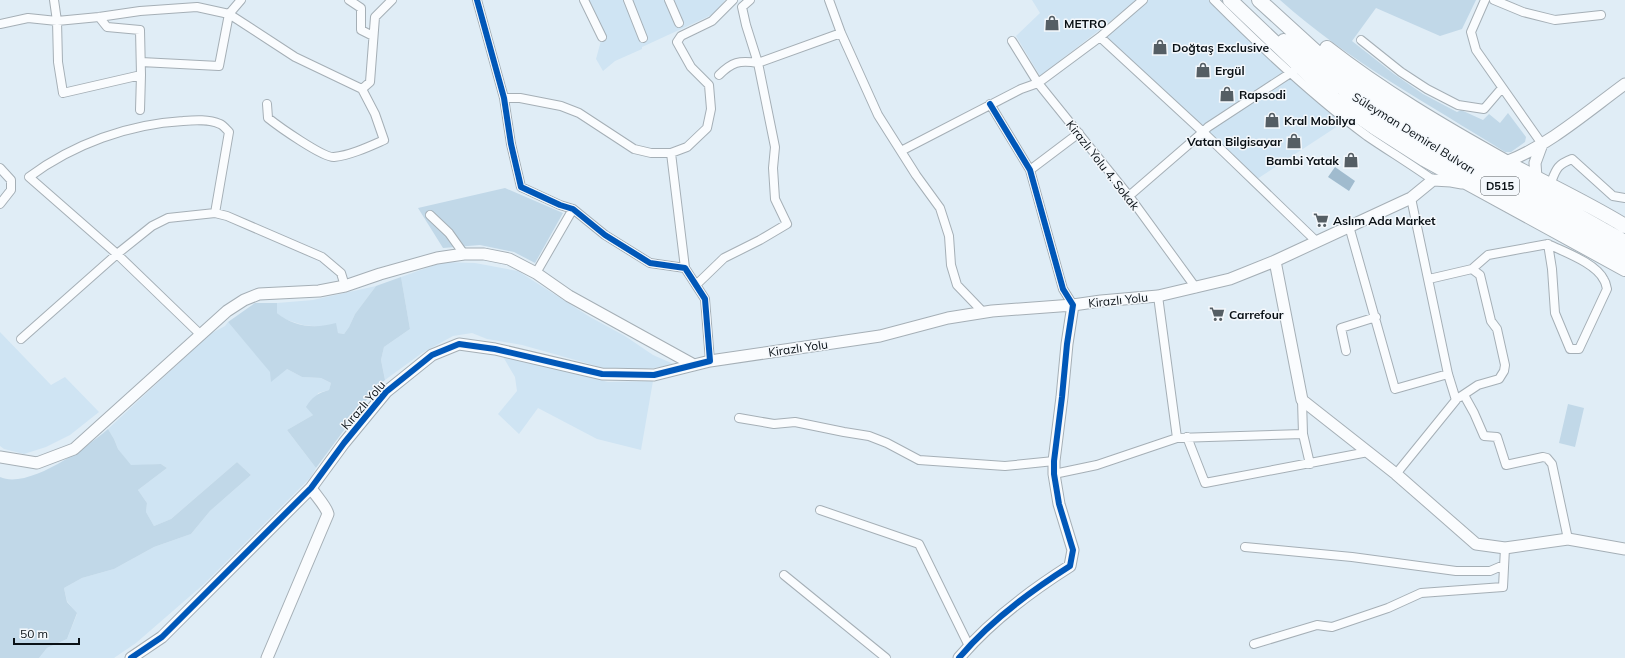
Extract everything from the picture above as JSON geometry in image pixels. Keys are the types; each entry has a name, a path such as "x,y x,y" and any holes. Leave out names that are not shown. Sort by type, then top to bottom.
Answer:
{"highway":[{"path":"1230,0 1295,70 1374,127 1424,159 1476,186 1625,269"},
{"name":"Süleyman Demirel Bulvarı","path":"1240,0 1308,61 1382,109 1455,161 1625,256"},
{"name":"Süleyman Demirel Bulvarı","path":"1259,0 1382,109 1426,130 1625,242"},
{"path":"1268,0 1327,49 1389,92 1430,118 1536,178 1599,210 1625,221"},
{"path":"1599,210 1625,226"}],"street":[{"path":"54,0 57,20 58,62 63,93 141,75"},
{"path":"141,62 219,66 229,14 241,0"},
{"path":"349,0 361,8 361,30 373,36"},
{"path":"362,89 370,82 375,17 392,0"},
{"path":"476,0 504,98 511,144 521,187 560,205 574,208 605,235 650,263 685,268"},
{"path":"584,0 602,38"},
{"path":"628,0 643,38"},
{"path":"669,0 678,23"},
{"path":"504,98 520,98 560,106 579,113 634,149 651,153 671,153 687,147 706,128 711,109 708,85 692,67 677,42 681,36 712,21 733,0"},
{"path":"696,285 724,258 760,240 787,224 775,199 773,168 775,147 758,63 746,26 742,7 750,0"},
{"path":"828,0 841,33 878,115 916,175 940,208 949,236 951,265 957,285 984,312"},
{"path":"901,151 990,104 1021,89 1038,83 1100,37 1143,0"},
{"path":"1214,0 1295,70 1330,107 1368,136 1433,180 1451,181 1476,186"},
{"path":"1485,0 1471,32 1476,50 1542,144"},
{"path":"1494,0 1522,12 1555,20 1602,15"},
{"path":"0,24 28,18 57,20 99,17 140,11 197,7 229,14 295,57 362,89 375,114 384,140 355,152 332,157 306,144 280,128 268,118 267,104"},
{"path":"99,17 107,27 140,30 140,110"},
{"path":"719,75 729,65 744,61 758,63 841,33"},
{"path":"1100,37 1203,132 1316,241"},
{"path":"1361,40 1400,72 1458,105 1484,109 1502,88"},
{"name":"Kirazlı Yolu 4. Sokak","path":"1012,41 1038,83 1129,196 1196,288"},
{"path":"1129,196 1208,127 1295,70"},
{"path":"1506,162 1542,144 1625,84"},
{"path":"959,658 969,646 1002,614 1053,576 1070,566 1073,550 1059,504 1054,474 1054,461 1067,344 1073,305 1063,289 1030,170 990,104"},
{"path":"201,336 117,254 29,177 42,167 65,154 123,130 164,122 191,120 220,124 229,132 215,213"},
{"path":"1030,170 1079,133"},
{"path":"1536,178 1535,163 1542,144"},
{"path":"671,153 685,268 705,299 710,361"},
{"path":"1424,159 1433,167 1433,180"},
{"path":"1550,185 1555,171 1561,163 1572,159 1613,196 1625,198"},
{"path":"0,168 11,180 12,190 0,204"},
{"name":"Kirazlı Yolu","path":"710,361 880,336 948,318 984,312 1158,296 1196,288 1230,279 1276,261 1316,241 1411,198 1433,180"},
{"path":"1411,198 1448,374 1456,400"},
{"path":"536,273 574,208"},
{"path":"21,339 117,254 152,226 168,218 215,213 227,216 254,229 322,257 341,273 345,286"},
{"path":"430,215 449,233 464,254"},
{"path":"1349,226 1395,389 1448,374"},
{"path":"1429,279 1472,269 1488,255 1548,244 1588,264 1605,280 1607,289 1579,349 1570,349 1555,313 1552,268 1548,244"},
{"path":"0,458 37,463 74,448 201,336 227,311 244,300 259,294 319,291 345,286 380,274 437,258 464,254 484,254 509,259 536,273 569,296 694,365"},
{"path":"1276,261 1302,400 1303,434 1310,464"},
{"path":"1396,474 1456,400 1478,384 1499,379 1504,371 1505,365 1497,329 1491,321 1480,275 1472,269"},
{"path":"1158,296 1177,438"},
{"path":"1346,351 1341,328 1376,318"},
{"name":"Kırazlı Yolu","path":"130,658 162,637 311,488 344,443 386,392 432,355 459,344 495,349 602,374 654,375 710,361"},
{"path":"1464,395 1484,436 1498,437 1506,465 1542,457 1547,458 1552,464 1568,539"},
{"path":"1302,400 1396,474 1476,544 1505,548 1568,539 1625,549"},
{"path":"739,418 774,424 795,422 869,436 887,443 919,460 1005,466 1054,461"},
{"path":"1054,474 1097,465 1177,438 1303,434"},
{"path":"1187,437 1205,483 1368,452"},
{"path":"267,658 328,514 327,508 320,502 311,488"},
{"path":"820,510 919,544 969,646"},
{"path":"1245,547 1352,557 1456,571 1490,571 1504,565"},
{"path":"1254,644 1317,625 1332,627 1388,608 1421,593 1503,587 1505,548"},
{"path":"784,575 886,658"}],"shaded area":[{"path":"584,0 725,0 716,13 642,47 642,49 615,61 603,71 596,59 602,37"},
{"path":"1032,0 1138,0 1040,76 1016,36 1040,13"},
{"path":"1143,0 1214,0 1347,120 1254,181 1100,37"},
{"path":"1280,0 1476,0 1462,29 1440,36 1376,8 1352,41 1394,74 1423,94 1457,112 1461,110 1483,120 1489,114 1500,123 1508,113 1526,137 1525,142 1511,152 1505,152 1361,62 1333,43"},
{"path":"1335,167 1355,181 1349,191 1328,177"},
{"path":"505,188 563,213 535,263 514,252 480,245 443,248 418,208"},
{"path":"443,262 475,263 518,271 590,317 625,336 653,355 676,365 631,371 611,370 522,345 487,339 472,333 453,336 422,353 385,380 381,360 384,347 410,329 401,277"},
{"path":"401,277 410,329 384,347 381,360 385,380 373,391 316,468 287,430 313,415 306,407 316,396 329,390 331,383 321,378 302,377 287,369 271,382 270,372 228,322 255,303 277,303 277,313 290,321 305,326 320,326 336,323 338,333 344,334 355,314 376,286"},
{"path":"376,286 355,314 344,334 338,333 335,324 322,327 303,325 284,319 277,313 277,303 313,300"},
{"path":"228,322 271,372 287,369 302,377 321,378 331,383 329,390 318,393 313,415 287,430 316,468 311,477 204,584 136,643 114,658 39,658 47,648 67,639 77,614 67,601 64,588 82,578 114,569 154,547 191,534 210,511 251,475 237,462 171,519 154,526 146,512 147,503 138,490 167,468 161,464 131,466 118,449 108,429 210,334 225,326"},
{"path":"0,332 51,385 65,377 99,412 70,435 46,447 24,454 4,449 0,446"},
{"path":"502,355 608,382 653,381 641,450 597,439 538,408 519,434 498,414 517,391 515,377"},
{"path":"1568,404 1584,408 1575,447 1559,443"},
{"path":"108,429 118,449 131,465 161,464 167,468 138,490 147,503 146,512 154,526 171,519 237,462 251,475 210,511 191,534 154,547 114,569 82,578 64,588 67,602 77,613 67,639 47,648 39,658 0,658 0,477 12,479 26,478 57,465 72,456"}],"cycle path":[{"path":"131,658 162,637 311,488 344,443 386,392 432,355 459,344 495,349 602,374 654,375 710,361 705,299 685,268 650,263 605,235 573,209 560,205 521,187 511,144 504,98 477,0"},
{"path":"959,658 997,619 1040,586 1070,566 1073,550 1059,504 1054,474 1054,461 1067,344 1073,305 1063,289 1030,170 990,104"}],"place":[{"name":"METRO","path":"1052,23"},
{"name":"Doğtaş Exclusive","path":"1160,47"},
{"name":"Ergül","path":"1203,70"},
{"name":"Rapsodi","path":"1227,94"},
{"name":"Kral Mobilya","path":"1272,120"},
{"name":"Vatan Bilgisayar","path":"1294,141"},
{"name":"Bambi Yatak","path":"1351,160"},
{"name":"Aslım Ada Market","path":"1321,220"},
{"name":"Carrefour","path":"1217,314"}]}
